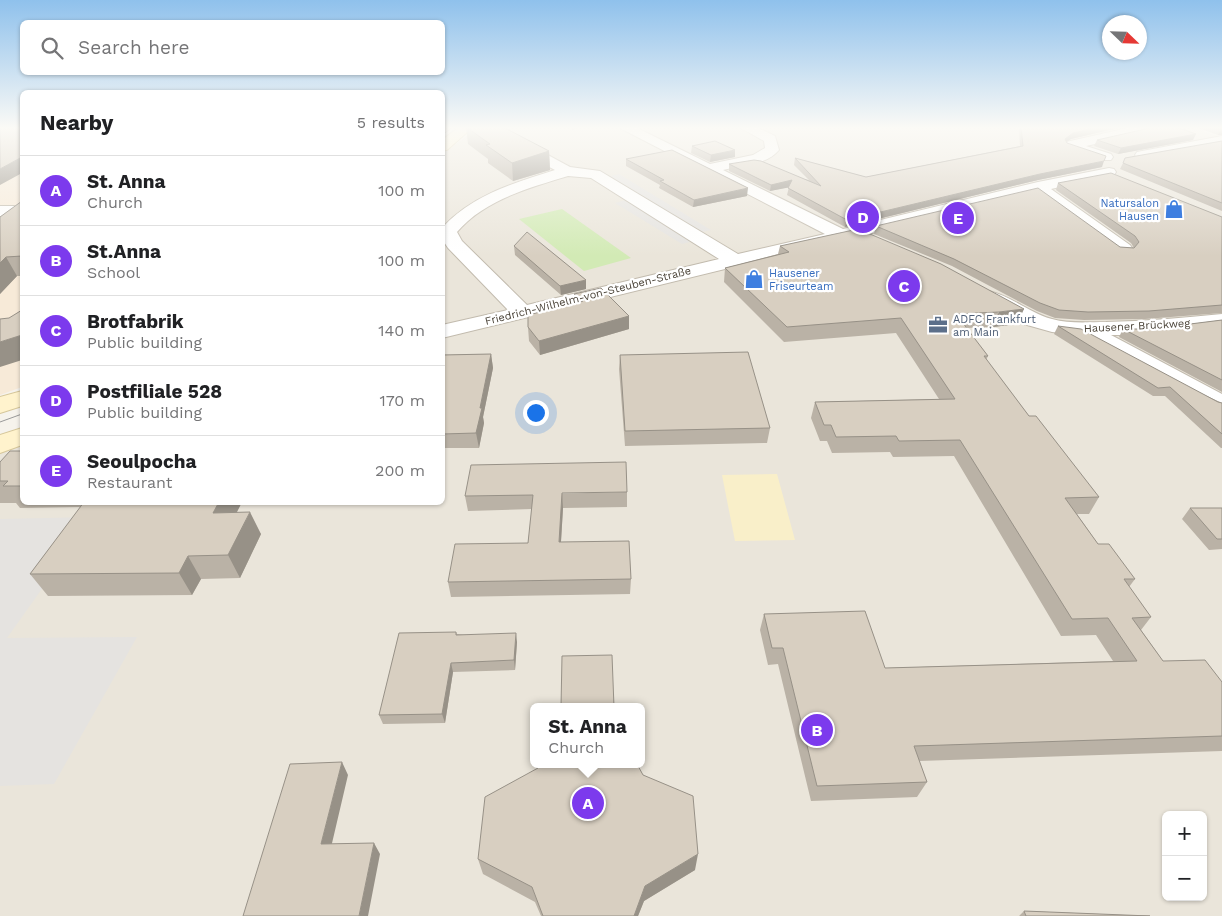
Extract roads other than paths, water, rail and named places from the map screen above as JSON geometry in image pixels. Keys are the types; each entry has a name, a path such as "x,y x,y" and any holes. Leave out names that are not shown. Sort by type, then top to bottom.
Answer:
{"main road":[{"path":"0,405 20,399"},
{"path":"0,444 20,437"}],"street":[{"path":"711,170 846,234 875,243"},
{"name":"Friedrich-Wilhelm-von-Steuben-Straße","path":"445,331 1038,187 1097,170"},
{"path":"1120,170 1126,179"},
{"path":"522,312 454,244 448,232 454,222 470,211 518,187 567,171 595,174 734,260"},
{"path":"1038,187 1124,249"},
{"name":"Hausener Brückweg","path":"970,286 1028,318 1052,326 1084,329 1146,328 1222,320"},
{"path":"1084,329 1222,404"}],"tram line":[{"path":"0,422 20,415"}],"place":[{"name":"Natursalon Hausen","path":"1174,209"},
{"name":"Postfiliale 528","path":"863,217"},
{"name":"Seoulpocha","path":"958,218"},
{"name":"Hausener Friseurteam","path":"754,279"},
{"name":"Brotfabrik","path":"904,286"},
{"name":"ADFC Frankfurt am Main","path":"938,325"},
{"name":"St.Anna","path":"817,730"},
{"name":"St. Anna","path":"588,803"}]}
